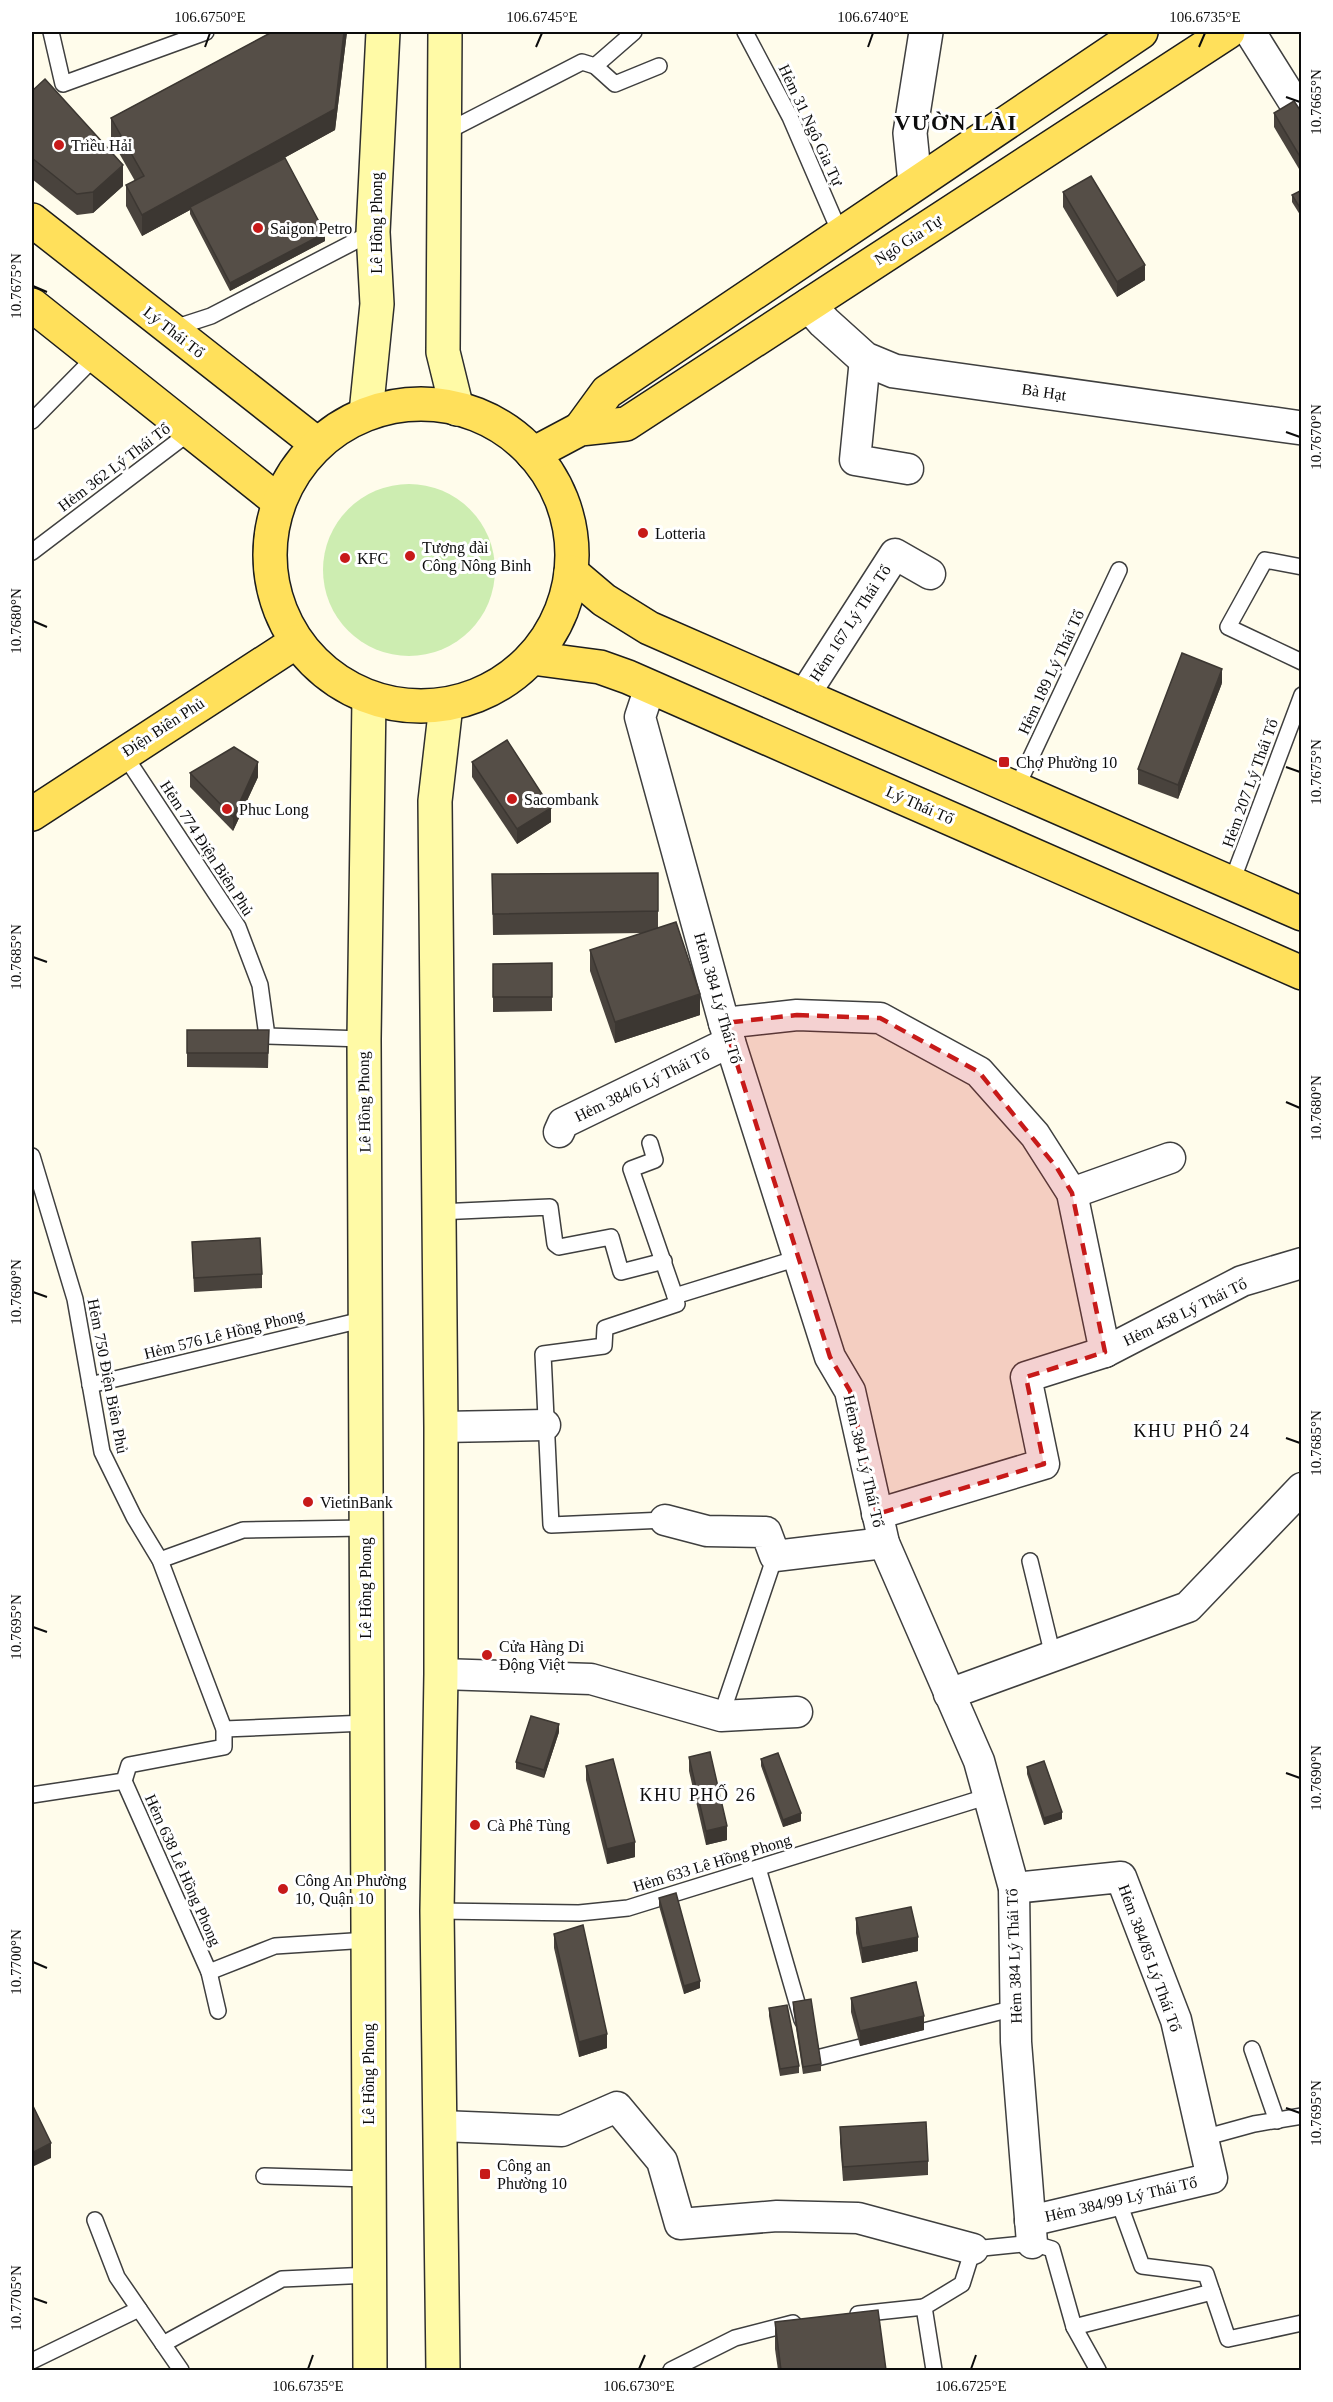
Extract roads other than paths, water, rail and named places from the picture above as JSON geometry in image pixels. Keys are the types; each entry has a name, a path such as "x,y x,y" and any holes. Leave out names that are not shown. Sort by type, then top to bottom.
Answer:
{"main road":[{"name":"Lê Hồng Phong","path":"366,413 377,304 373,232 383,32"},
{"path":"445,32 443,351 457,409"},
{"name":"Ngô Gia Tự","path":"580,429 607,392 1141,32"},
{"name":"Ngô Gia Tự","path":"533,454 580,429 626,424 1228,32"},
{"name":"Lý Thái Tổ","path":"32,219 317,444"},
{"path":"32,304 278,501"},
{"path":"424,404 457,409 485,419 511,434 533,454 546,472 563,503 571,537 572,572 565,603 552,632 532,658 507,680 478,696 446,705 413,705 369,698 319,667 296,642 279,609 270,573 270,537 278,501 294,470 317,444 340,427 366,413 394,406 424,404"},
{"path":"572,572 604,600 649,628 1302,914"},
{"name":"Điện Biên Phủ","path":"32,814 296,642"},
{"name":"Lý Thái Tổ","path":"532,658 600,667 650,687 1302,973"},
{"name":"Lê Hồng Phong","path":"369,698 364,1039 370,2370"},
{"path":"443,2370 437,1911 441,1674 441,1428 435,801 446,705"}],"street":[{"path":"915,183 910,133 926,32"},
{"path":"1250,32 1302,115"},
{"name":"Bà Hạt","path":"809,304 824,322 865,359 894,371 1302,428"},
{"path":"865,359 855,460 908,469"},
{"name":"Hẻm 167 Lý Thái Tổ","path":"803,696 895,554 930,574"},
{"name":"Hẻm 384 Lý Thái Tổ","path":"650,687 640,717 727,1033 830,1357 850,1391 884,1543 979,1761 1014,1888 1015,2008 1031,2232"},
{"name":"Hẻm 384/6 Lý Thái Tổ","path":"559,1132 563,1123 727,1033 797,1015 880,1018 979,1072 1035,1135 1072,1193"},
{"path":"1105,1352 1072,1193 1170,1158"},
{"name":"Hẻm 458 Lý Thái Tổ","path":"877,1514 1044,1464 1026,1377 1105,1352 1242,1281 1302,1263"},
{"path":"441,1428 545,1425"},
{"path":"949,1694 1188,1607 1302,1488"},
{"path":"665,1520 707,1531 766,1532 775,1556 884,1543"},
{"path":"441,1674 591,1678 721,1716 797,1712"},
{"name":"Hẻm 384/85 Lý Thái Tổ","path":"1014,1888 1121,1877 1176,2020 1212,2178"},
{"path":"441,2126 562,2131 617,2107 662,2162 680,2224 777,2216 858,2218 973,2249"},
{"name":"Hẻm 384/99 Lý Thái Tổ","path":"1031,2232 1118,2200 1212,2178"}],"lane":[{"path":"51,32 63,84 206,32"},
{"path":"595,66 634,32"},
{"name":"Hẻm 31 Ngô Gia Tự","path":"745,32 790,117 841,235"},
{"path":"444,133 582,62 595,66 615,84 659,66"},
{"path":"171,329 211,316 373,232"},
{"path":"32,421 96,356"},
{"name":"Hẻm 362 Lý Thái Tổ","path":"32,552 190,432"},
{"path":"1302,567 1265,560 1228,627 1302,662"},
{"name":"Hẻm 189 Lý Thái Tổ","path":"1016,789 1119,570"},
{"name":"Hẻm 207 Lý Thái Tổ","path":"1231,884 1302,695"},
{"name":"Hẻm 774 Điện Biên Phủ","path":"123,753 238,927 260,985 267,1036 364,1039"},
{"path":"650,1143 655,1160 631,1169 677,1304 605,1328 604,1346 543,1354 545,1425 551,1526 665,1520"},
{"name":"Hẻm 750 Điện Biên Phủ","path":"32,1156 75,1299 102,1452 134,1518 160,1560 224,1729"},
{"path":"438,1212 550,1207 555,1244 559,1247 611,1237 621,1272 664,1261"},
{"path":"675,1296 798,1258"},
{"name":"Hẻm 576 Lê Hồng Phong","path":"90,1385 366,1318"},
{"path":"160,1560 243,1530 365,1528"},
{"path":"721,1716 775,1556"},
{"path":"1030,1561 1053,1656"},
{"path":"32,1795 124,1781 129,1765 224,1747 224,1729 366,1723"},
{"name":"Hẻm 638 Lê Hồng Phong","path":"124,1781 209,1972 218,2011"},
{"name":"Hẻm 633 Lê Hồng Phong","path":"437,1911 579,1913 628,1908 988,1796"},
{"path":"758,1868 813,2059 1015,2008"},
{"name":"Hẻm 638 Lê Hồng Phong","path":"209,1972 275,1946 368,1940"},
{"path":"1252,2049 1277,2121"},
{"path":"1203,2138 1254,2124 1302,2116"},
{"path":"264,2176 368,2179"},
{"path":"1118,2200 1142,2266 1206,2274 1228,2339 1302,2323"},
{"path":"95,2220 117,2277 181,2370"},
{"path":"847,2315 924,2307 962,2284 973,2249 1031,2232 1052,2249 1074,2327 1098,2370"},
{"path":"163,2344 282,2279 370,2276"},
{"path":"1074,2327 1212,2292"},
{"path":"924,2307 934,2370"},
{"path":"32,2361 139,2309"},
{"path":"671,2370 735,2338 803,2321"}],"place":[{"name":"Triều Hải","path":"59,145"},
{"name":"Saigon Petro","path":"258,228"},
{"name":"Lotteria","path":"643,533"},
{"name":"Tượng đài Công Nông Binh","path":"410,556"},
{"name":"KFC","path":"345,558"},
{"name":"Chợ Phường 10","path":"1004,762"},
{"name":"Sacombank","path":"512,799"},
{"name":"Phuc Long","path":"227,809"},
{"name":"VietinBank","path":"308,1502"},
{"name":"Cửa Hàng Di Động Việt","path":"487,1655"},
{"name":"Cà Phê Tùng","path":"475,1825"},
{"name":"Công An Phường 10, Quận 10","path":"283,1889"},
{"name":"Công an Phường 10","path":"485,2174"}],"district":[{"name":"VƯỜN LÀI","path":"956,122"},
{"name":"KHU PHỐ 24","path":"1192,1431"},
{"name":"KHU PHỐ 26","path":"698,1795"}]}
